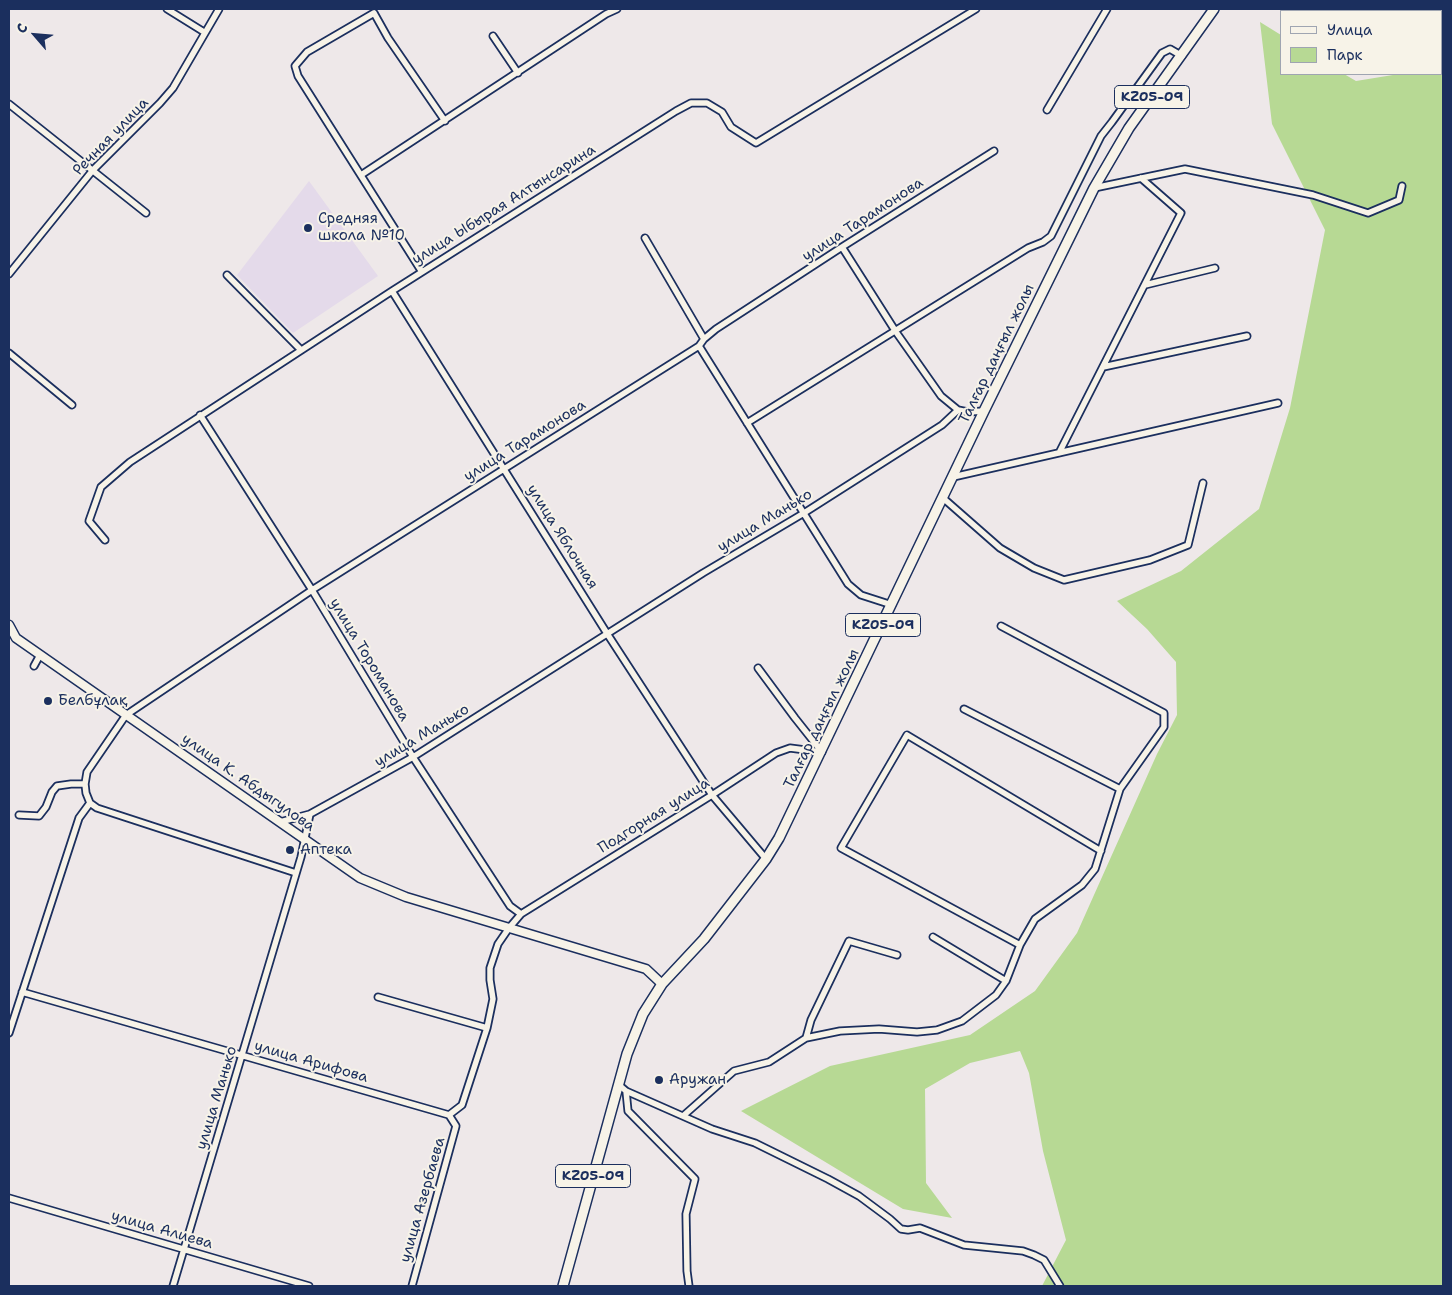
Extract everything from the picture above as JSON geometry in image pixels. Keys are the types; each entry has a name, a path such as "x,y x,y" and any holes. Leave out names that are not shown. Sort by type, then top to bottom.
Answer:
{"main road":[{"name":"Талғар даңғыл жолы","path":"562,1286 622,1088 627,1054 643,1014 662,984 704,939 766,859 779,838 822,752 984,411 1094,188 1129,128 1214,9"}],"street":[{"path":"167,9 204,32"},
{"name":"Речная улица","path":"9,274 93,170 173,88 219,9"},
{"path":"601,9 606,14"},
{"path":"361,175 616,9"},
{"name":"улица Ыбырая Алтынсарина","path":"105,540 88,521 102,487 130,462 392,291 691,103 707,103 722,112 730,127 756,143 976,9"},
{"path":"1047,110 1107,9"},
{"path":"422,272 298,76 295,66 307,52 374,13 388,38 445,121"},
{"path":"493,36 518,73"},
{"path":"747,423 896,332 1028,248 1043,242 1051,236 1102,136 1162,53 1168,49 1182,56"},
{"path":"9,104 146,213"},
{"name":"улица Тарамонова","path":"85,784 87,772 126,715 312,590 699,346 704,339 842,247 994,151"},
{"path":"1094,188 1185,169 1313,195 1368,214 1399,200 1402,186"},
{"path":"1059,453 1181,213 1141,178"},
{"path":"645,238 704,339"},
{"path":"842,247 896,332 940,396 958,410 968,412 984,411"},
{"path":"1145,284 1215,268"},
{"path":"227,276 301,350"},
{"name":"улица Яблочная","path":"392,291 608,634 712,795 766,859"},
{"path":"1103,367 1247,336"},
{"path":"699,346 848,584 855,591 870,599 892,605"},
{"path":"9,353 72,406"},
{"path":"953,478 1278,403"},
{"name":"улица Манько","path":"173,1286 243,1056 296,873 310,814 414,757 703,573 804,513 942,425 958,410"},
{"name":"улица Тороманова","path":"200,415 312,590 414,757 510,906 521,914"},
{"path":"943,498 1000,548 1034,568 1064,580 1150,560 1188,545 1203,483"},
{"name":"улица К. Абдыгулова","path":"9,625 16,638 360,878 406,897 646,969 662,984"},
{"path":"682,1116 734,1071 769,1062 806,1038 850,1031 879,1029 917,1032 937,1030 962,1021 996,995 1006,981 1020,945 1035,919 1082,885 1095,868 1120,789 1164,727 1164,713 1000,626"},
{"path":"34,666 40,655"},
{"path":"758,668 822,752"},
{"path":"964,709 1120,789"},
{"path":"1020,945 841,848 908,735 1101,851"},
{"name":"Подгорная улица","path":"509,928 521,914 776,753 790,748 822,752"},
{"path":"19,815 38,816 46,807 52,792 57,786 85,784 90,803 110,814 296,873"},
{"path":"9,1033 79,818 90,803"},
{"path":"280,822 310,814"},
{"path":"450,1115 462,1105 487,1028 493,999 490,968 498,944 509,928"},
{"path":"933,936 1006,981"},
{"path":"806,1038 811,1020 849,941 897,955"},
{"name":"улица Арифова","path":"22,992 450,1115"},
{"path":"378,997 487,1028"},
{"path":"622,1088 712,1129 755,1144 828,1178 859,1196 901,1229 920,1228 964,1245 1023,1251 1034,1254 1044,1260 1060,1286"},
{"path":"622,1088 628,1111 695,1180 686,1214 689,1286"},
{"name":"улица Азербаева","path":"412,1286 456,1126 450,1115"},
{"name":"улица Алиева","path":"9,1198 309,1286"}],"shaded area":[{"name":"Средняя школа №10","path":"309,181 378,276 293,333 237,275"}],"green space":[{"path":"1260,22 1280,34 1280,75 1346,75 1356,81 1393,75 1442,75 1443,65 1443,1286 1042,1286 1066,1240 1043,1151 1029,1073 1020,1051 970,1063 925,1089 926,1183 952,1218 903,1209 741,1111 830,1066 970,1035 1035,991 1077,933 1157,754 1177,715 1176,662 1147,629 1117,601 1181,571 1259,509 1290,408 1325,230 1272,124"}],"place":[{"name":"Средняя школа №10","path":"308,228"},
{"name":"Белбұлақ","path":"48,701"},
{"name":"Аптека","path":"290,850"},
{"name":"Аружан","path":"659,1080"}]}
